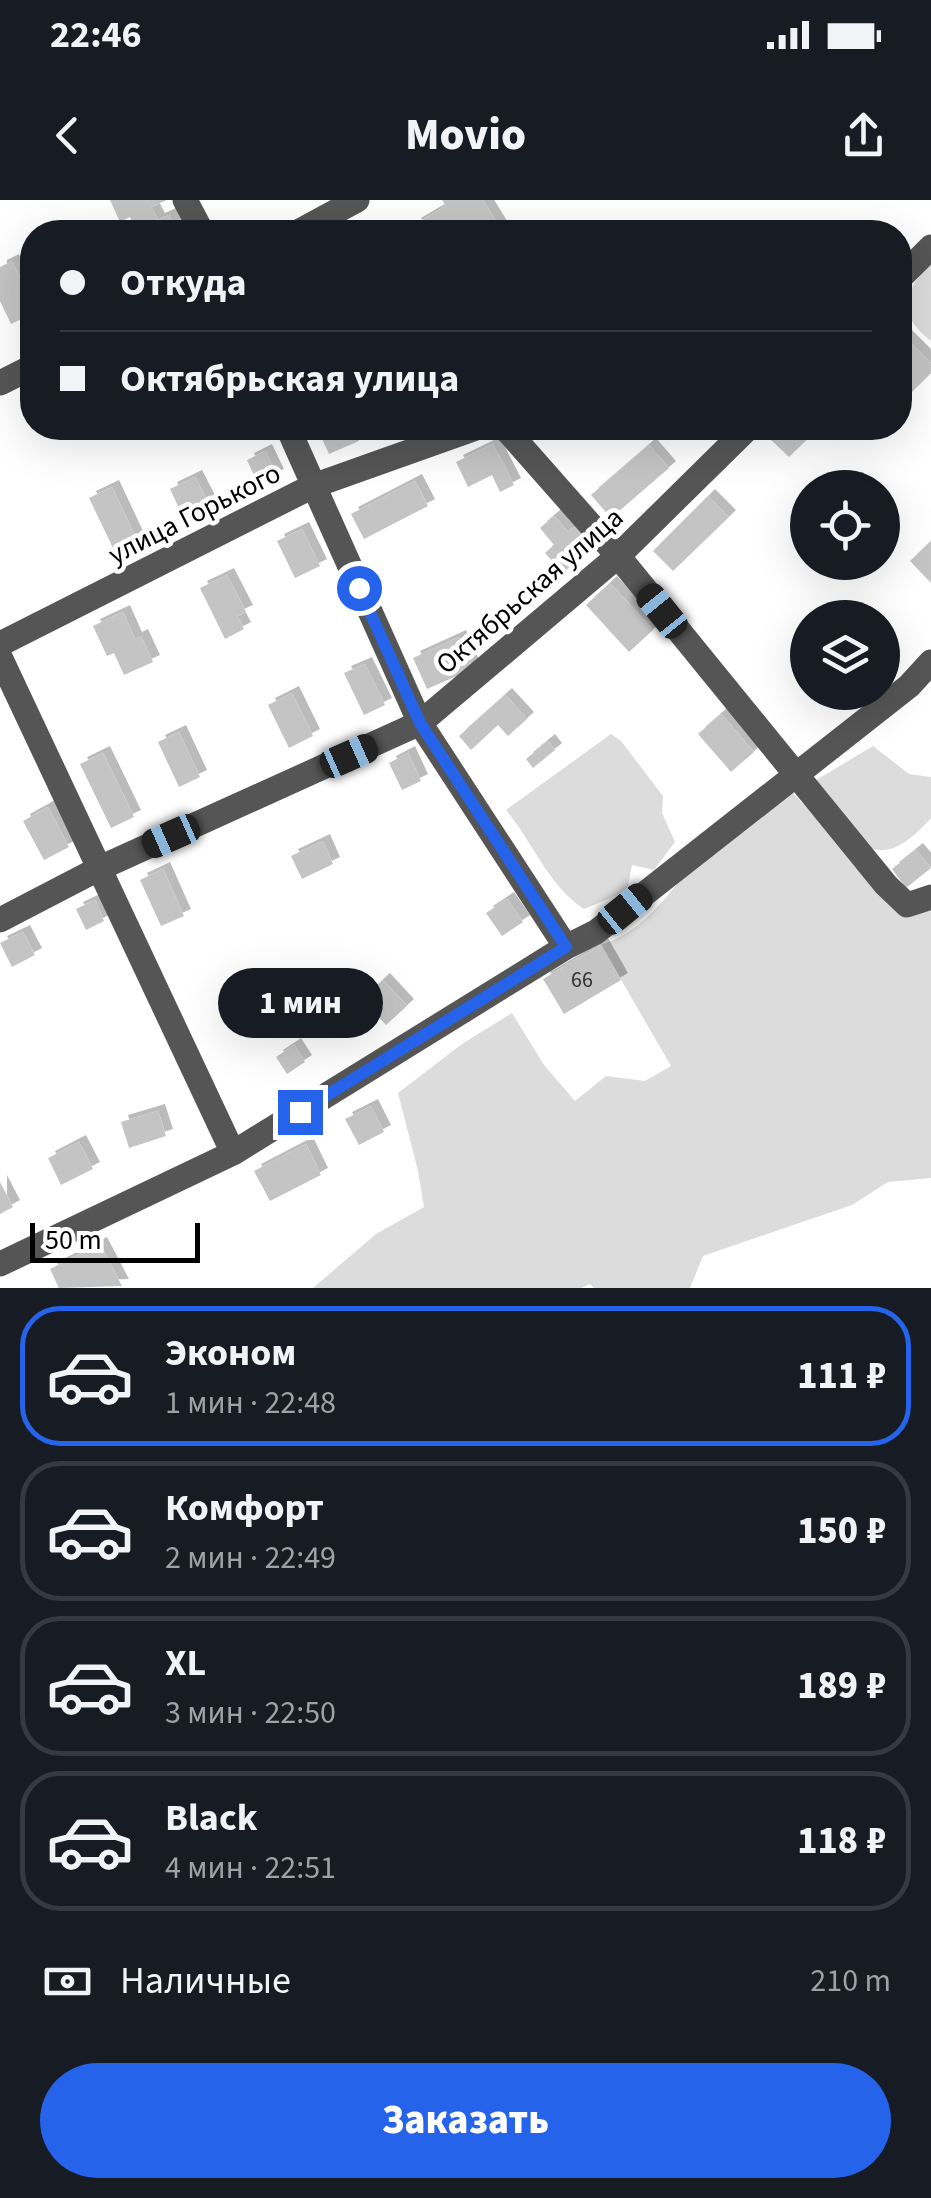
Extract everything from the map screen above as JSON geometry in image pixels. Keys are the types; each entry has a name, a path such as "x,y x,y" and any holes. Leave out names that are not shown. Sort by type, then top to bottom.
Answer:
{"street":[{"path":"320,220 357,200"},
{"path":"912,266 931,247"},
{"path":"293,440 420,723 566,947"},
{"name":"улица Горького","path":"0,644 313,486 442,440"},
{"path":"516,440 618,556 886,885 907,905 931,896"},
{"name":"Октябрьская улица","path":"0,920 100,868 420,723 618,556 736,440"},
{"path":"0,657 233,1152"},
{"path":"0,1264 233,1152 596,932 909,686 931,662"}],"shaded area":[{"path":"931,264 931,341 912,322 912,288"},
{"path":"611,734 621,741 663,796 662,813 675,842 654,870 632,865 627,891 584,909 551,876 506,810"},
{"path":"873,746 909,774 931,777 931,818 910,838 892,848 877,850 863,845 851,834 813,782"},
{"path":"793,793 905,916 931,910 931,1178 888,1182 852,1205 703,1256 690,1288 594,1288 590,1284 581,1288 313,1288 376,1234 424,1207 398,1093 462,1044 512,1013 544,1065 575,1101 606,1076 645,1081 671,1066 601,945 620,937 652,912 720,837"}],"building":[{"path":"110,200 167,200 151,207 158,220 119,220"},
{"path":"442,200 483,200 495,220 422,220 446,206"},
{"path":"12,261 20,278 20,320 11,324 0,301 0,267"},
{"path":"912,344 931,363 931,373 912,392"},
{"path":"323,440 359,441 329,454"},
{"path":"771,440 807,440 789,457"},
{"path":"493,444 514,485 500,492 492,475 468,487 456,462"},
{"path":"649,445 669,468 611,518 591,495"},
{"path":"265,451 277,476 258,484 247,460"},
{"path":"195,477 210,506 184,519 170,489"},
{"path":"415,481 428,506 364,539 351,514"},
{"path":"112,487 137,540 114,550 89,498"},
{"path":"708,496 729,517 673,571 653,551"},
{"path":"554,516 568,532 574,527 592,547 563,573 545,553 554,545 540,528"},
{"path":"302,529 320,566 295,578 277,541"},
{"path":"931,541 931,583 910,561"},
{"path":"227,575 246,612 237,616 244,629 225,639 200,588"},
{"path":"610,583 653,630 629,652 586,605"},
{"path":"123,612 135,639 141,636 153,662 124,675 114,653 107,656 93,626"},
{"path":"459,637 473,669 427,689 413,658"},
{"path":"365,664 385,705 364,715 344,673"},
{"path":"292,693 313,736 289,748 268,705"},
{"path":"505,695 527,719 508,736 498,725 471,750 459,736"},
{"path":"721,714 754,752 731,772 698,734"},
{"path":"179,732 200,777 179,787 158,742"},
{"path":"548,741 555,750 533,768 526,759"},
{"path":"103,753 134,817 111,828 80,764"},
{"path":"408,753 421,781 402,790 389,763"},
{"path":"48,807 69,847 44,860 23,821"},
{"path":"323,841 333,864 302,879 291,856"},
{"path":"916,850 931,868 906,888 892,869"},
{"path":"163,869 184,916 161,926 140,880"},
{"path":"507,899 523,922 502,936 486,913"},
{"path":"95,900 104,921 86,930 76,909"},
{"path":"23,932 35,955 12,967 0,943"},
{"path":"601,945 621,980 564,1014 543,979"},
{"path":"383,980 407,1006 386,1025 362,999"},
{"path":"294,1045 305,1062 287,1074 276,1057"},
{"path":"371,1106 384,1132 359,1145 345,1119"},
{"path":"158,1111 166,1136 129,1148 121,1122"},
{"path":"79,1142 93,1169 61,1185 48,1158"},
{"path":"306,1144 321,1175 270,1201 254,1171"},
{"path":"0,1182 13,1207 0,1214"},
{"path":"100,1244 122,1286 59,1288 50,1269"}],"route":[{"path":"300,1112 566,947 420,723 359,588"}]}
